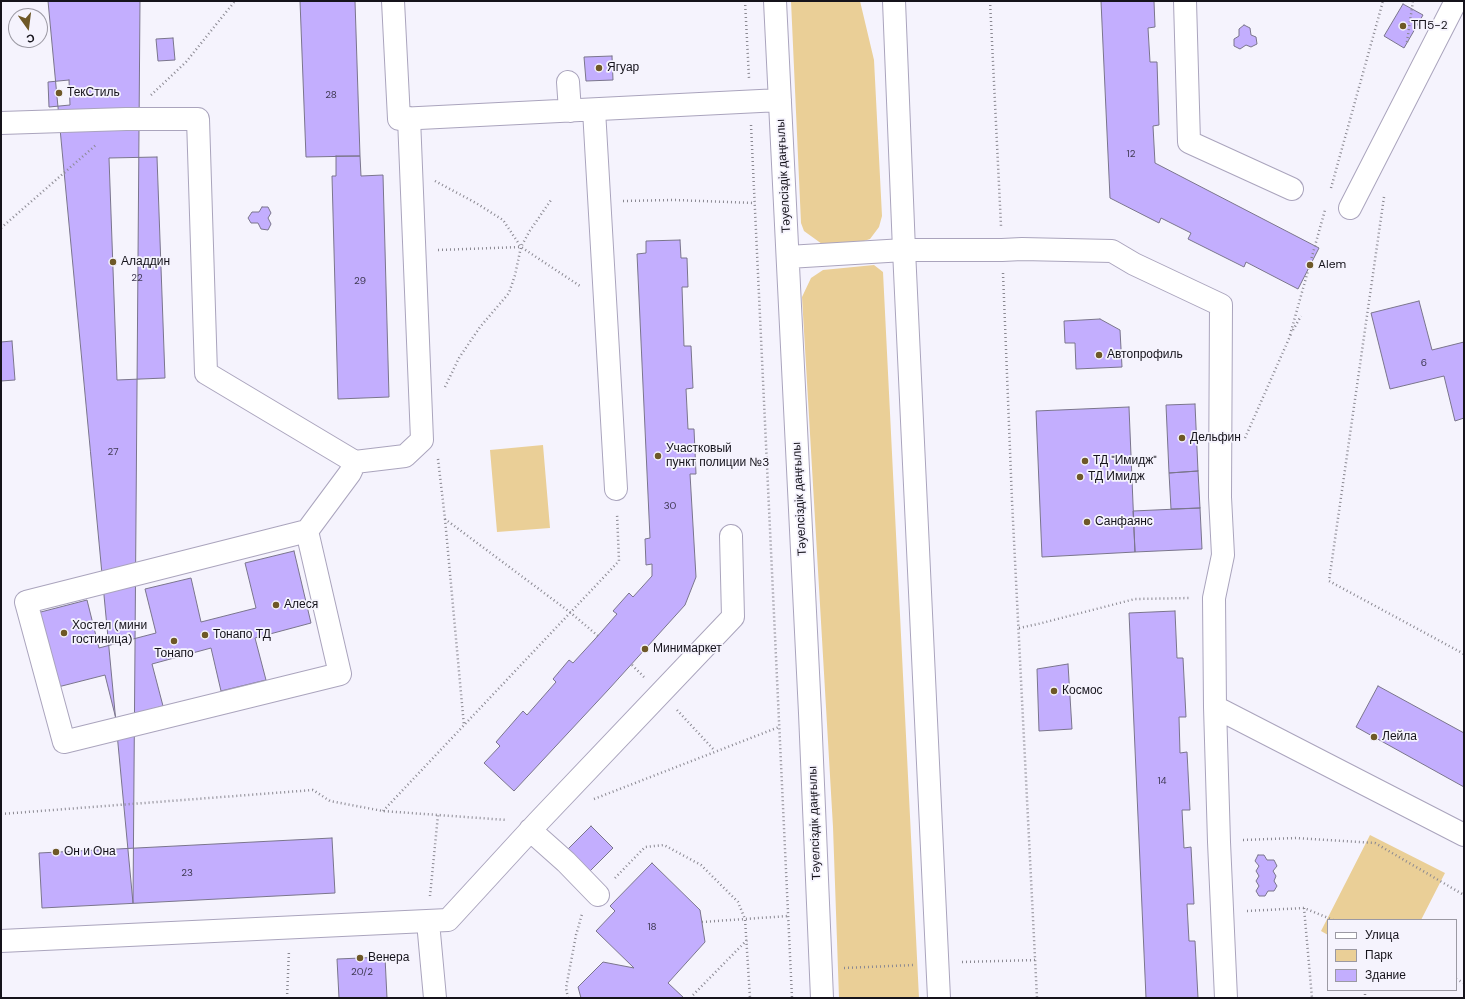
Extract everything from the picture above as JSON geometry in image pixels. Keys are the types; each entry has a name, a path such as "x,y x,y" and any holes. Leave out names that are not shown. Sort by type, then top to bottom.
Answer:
{"street":[{"path":"393,1 399,119 780,100"},
{"name":"Тәуелсіздік даңғылы","path":"775,1 822,998"},
{"path":"894,1 904,250 939,998"},
{"path":"1185,1 1189,142 1292,189"},
{"path":"1350,208 1456,1"},
{"path":"568,82 570,111"},
{"path":"594,110 616,489"},
{"path":"1,123 126,119 198,119 206,373 355,462 405,456 422,440 410,118"},
{"path":"788,257 904,250 1022,249 1112,251 1134,264 1221,305 1220,497 1223,555 1214,598 1214,707 1226,998"},
{"path":"307,531 340,674 64,742 26,602 307,531 350,473 355,462"},
{"path":"1,941 448,920 534,826 733,617 731,536"},
{"path":"1214,707 1464,835"},
{"path":"534,826 598,895"},
{"path":"428,922 435,998"}],"path":[{"path":"1,228 126,119 186,62 234,1"},
{"path":"744,1 755,203 792,998"},
{"path":"990,1 1012,501 1037,998"},
{"path":"1330,191 1383,1"},
{"path":"1406,48 1413,1"},
{"path":"412,174 437,182 476,203 503,220 521,247 605,302"},
{"path":"1384,197 1329,581 1464,654"},
{"path":"444,389 459,358 480,327 509,293 515,275 521,247 529,232 551,200"},
{"path":"599,202 674,200 755,203"},
{"path":"1290,335 1326,206"},
{"path":"415,251 521,247"},
{"path":"1244,441 1290,335 1301,316"},
{"path":"437,456 445,519 464,726"},
{"path":"383,811 619,561 616,489"},
{"path":"445,519 570,613 598,636"},
{"path":"1019,628 1135,599 1214,598"},
{"path":"590,801 779,727"},
{"path":"1,814 313,790 330,801 383,811 438,815 534,826"},
{"path":"428,922 438,815"},
{"path":"1219,842 1296,838 1375,843 1464,894"},
{"path":"568,998 566,988 576,935 583,910 645,848 664,845 701,865 738,902 746,919 750,998"},
{"path":"1304,908 1312,998"},
{"path":"1222,912 1304,908 1332,919"},
{"path":"702,922 788,916"},
{"path":"287,998 291,928"},
{"path":"694,995 747,940"},
{"path":"955,963 1036,960"},
{"path":"841,968 921,964"}],"green space":[{"path":"791,1 860,1 874,60 882,216 879,227 870,239 861,242 822,244 804,231 801,223"},
{"path":"874,265 883,272 919,998 839,998 833,827 802,297 811,278 823,270"},
{"path":"543,445 550,528 497,532 490,450"},
{"path":"1370,835 1445,873 1422,919 1327,919"},
{"path":"1327,919 1327,934 1321,931"}],"building":[{"path":"48,1 140,1 133,903"},
{"path":"300,1 355,1 360,156 306,157"},
{"path":"1101,1 1154,1 1155,27 1148,28 1150,62 1157,62 1159,125 1153,126 1155,163 1319,248 1298,289 1246,262 1244,267 1188,239 1191,233 1161,218 1159,223 1110,198"},
{"name":"ТП5-2","path":"1403,4 1423,15 1404,48 1384,36"},
{"path":"1244,25 1250,28 1251,35 1256,37 1257,44 1251,47 1246,45 1240,49 1234,46 1234,39 1239,36 1239,29"},
{"path":"173,38 175,60 158,61 156,39"},
{"name":"Ягуар","path":"612,56 613,80 586,81 584,57"},
{"name":"ТекСтиль","path":"69,80 70,105 49,107 48,82"},
{"path":"336,156 360,156 361,176 383,175 389,397 338,399 332,176 336,176"},
{"path":"157,157 165,378 117,380 109,158"},
{"path":"262,207 268,207 271,213 268,218 271,224 268,230 261,229 258,223 251,223 248,218 252,212 259,212"},
{"path":"680,240 681,258 687,258 688,287 682,287 684,346 691,346 693,388 686,389 688,429 694,429 696,474 690,474 696,577 685,605 514,791 484,763 500,746 496,742 523,711 527,715 556,682 553,679 569,660 573,663 595,639 617,614 613,611 629,593 633,597 652,576 652,564 646,565 645,539 650,538 637,254 646,253 646,241"},
{"path":"1419,301 1432,350 1464,342 1464,418 1455,421 1444,376 1390,389 1371,313"},
{"name":"Автопрофиль","path":"1100,319 1120,330 1122,367 1076,369 1075,343 1065,343 1064,321"},
{"path":"12,341 15,380 1,381 1,342"},
{"name":"Дельфин","path":"1195,404 1198,471 1169,473 1166,405"},
{"name":"ТД \"Имидж\"","path":"1129,407 1135,552 1042,557 1036,411"},
{"path":"1198,471 1200,508 1171,509 1169,473"},
{"path":"1200,508 1202,549 1135,552 1133,511"},
{"name":"Тонапо ТД","path":"294,551 311,623 255,638 266,680 221,691 211,648 152,664 163,706 116,719 105,675 54,688 37,613 87,600 99,648 156,633 145,589 191,578 201,622 256,608 245,563"},
{"path":"1175,611 1177,658 1183,658 1186,717 1179,717 1180,753 1187,752 1190,810 1182,810 1184,848 1191,847 1194,904 1187,904 1189,941 1195,941 1198,998 1146,998 1129,613"},
{"name":"Космос","path":"1068,664 1072,729 1039,731 1037,669"},
{"path":"1378,686 1464,733 1464,787 1356,727"},
{"path":"591,826 613,848 590,871 568,849"},
{"path":"332,838 335,893 42,908 39,853"},
{"path":"1258,855 1264,855 1267,860 1274,860 1277,866 1273,871 1276,876 1274,881 1277,886 1274,891 1268,891 1265,896 1259,896 1256,891 1259,886 1256,881 1259,876 1256,871 1259,866 1255,861"},
{"path":"652,863 700,910 705,942 668,983 684,998 581,998 578,987 603,962 634,968 596,931 615,911 610,906"},
{"path":"385,957 387,998 339,998 337,959"}],"place":[{"name":"ТП5-2","path":"1403,26"},
{"name":"Ягуар","path":"599,68"},
{"name":"ТекСтиль","path":"59,93"},
{"name":"Аладдин","path":"113,262"},
{"name":"Alem","path":"1310,265"},
{"name":"Автопрофиль","path":"1099,355"},
{"name":"Дельфин","path":"1182,438"},
{"name":"Участковый пункт полиции №3","path":"658,456"},
{"name":"ТД \"Имидж\"","path":"1085,461"},
{"name":"ТД Имидж","path":"1080,477"},
{"name":"Санфаянс","path":"1087,522"},
{"name":"Алеся","path":"276,605"},
{"name":"Хостел (мини гостиница)","path":"64,633"},
{"name":"Тонапо ТД","path":"205,635"},
{"name":"Тонапо","path":"174,641"},
{"name":"Минимаркет","path":"645,649"},
{"name":"Космос","path":"1054,691"},
{"name":"Лейла","path":"1374,737"},
{"name":"Он и Она","path":"56,852"},
{"name":"Венера","path":"360,958"}]}
